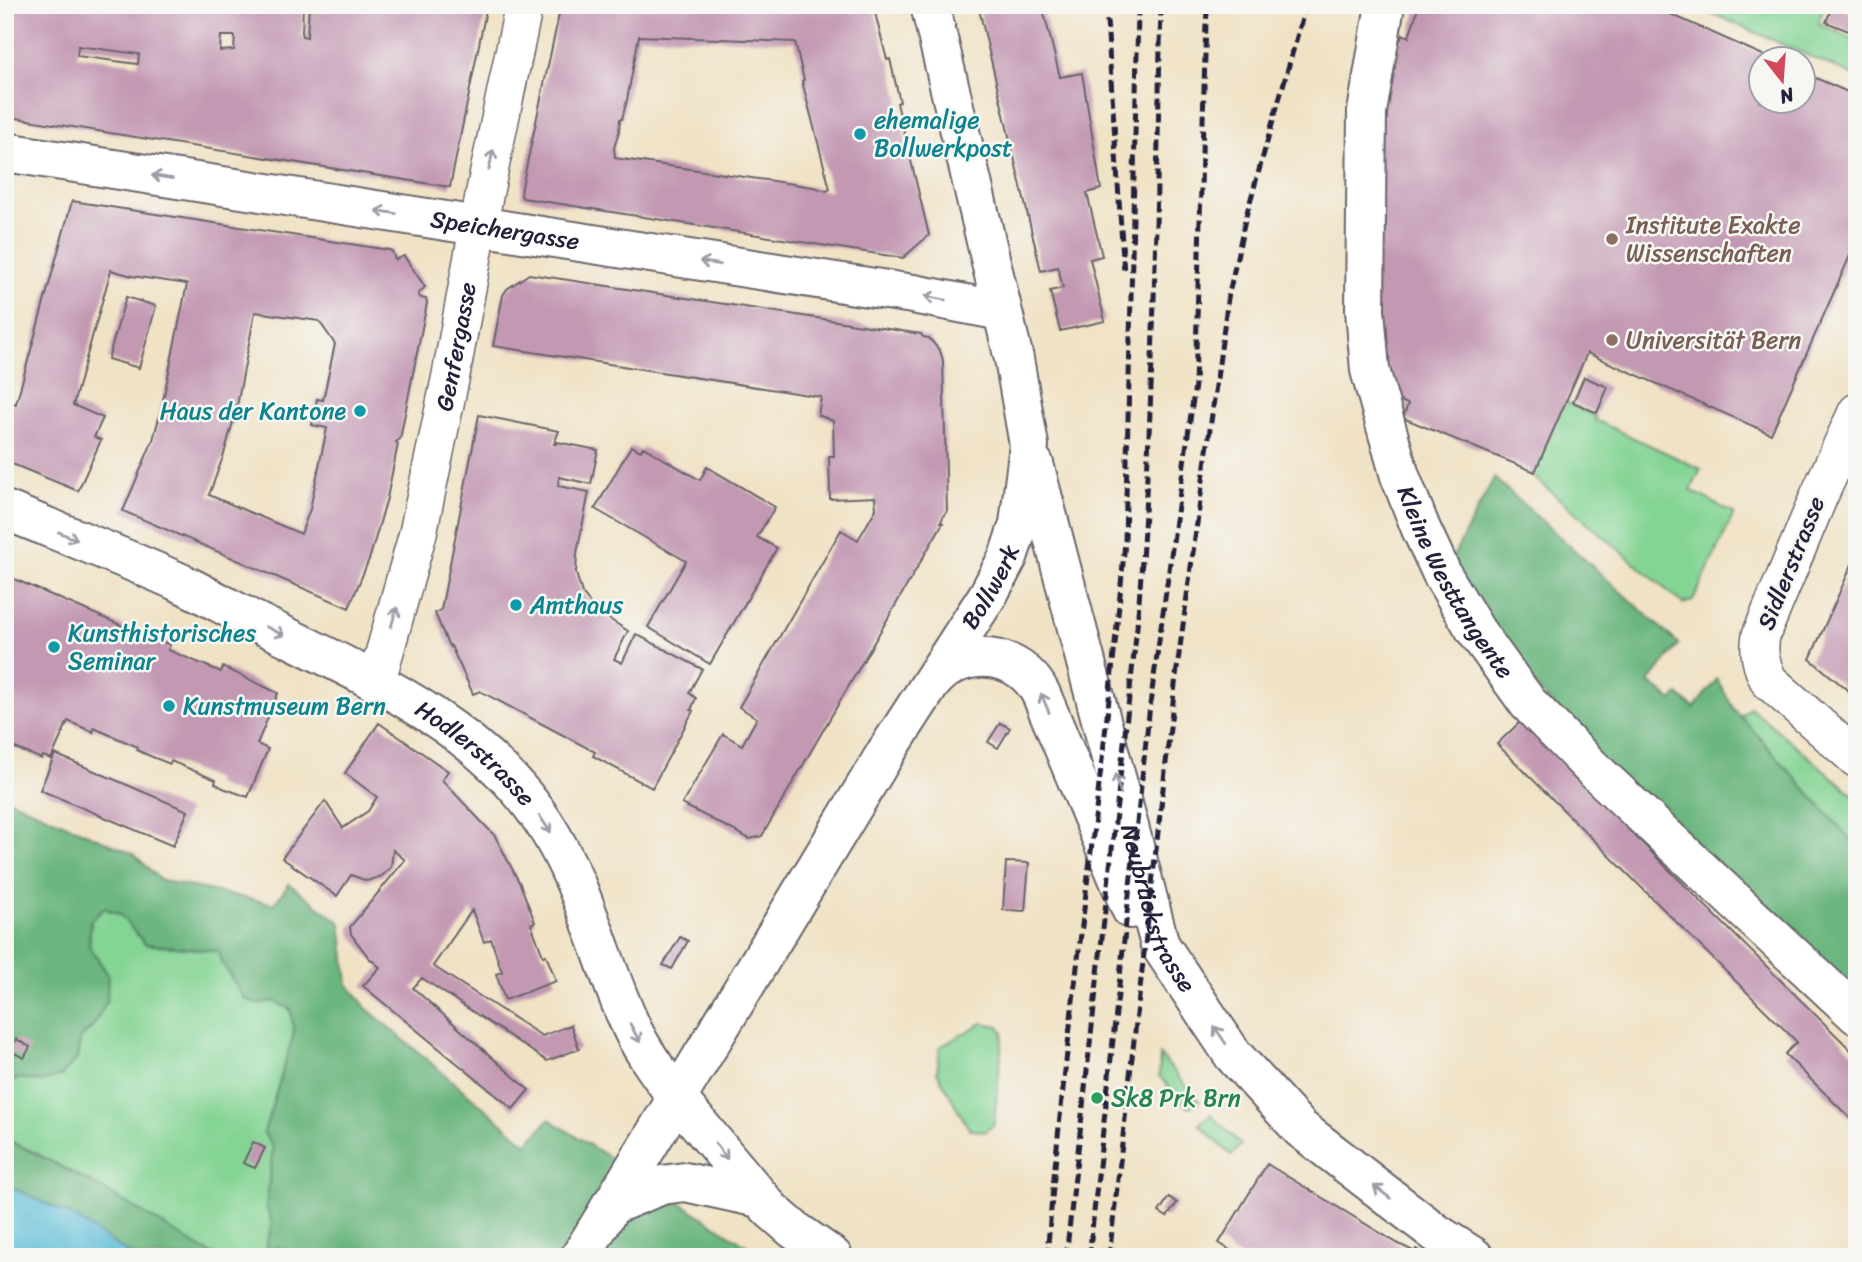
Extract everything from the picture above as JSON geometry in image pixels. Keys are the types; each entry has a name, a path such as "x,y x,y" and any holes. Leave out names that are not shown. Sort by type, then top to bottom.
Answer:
{"main road":[{"name":"Bollwerk","path":"580,1257 610,1206 644,1179 677,1098 921,696 988,595 1008,557 1019,524 1029,445 1014,359 930,5"},
{"name":"Kleine Westtangente","path":"1385,5 1367,112 1365,310 1370,370 1400,476 1421,529 1443,576 1476,631 1528,703 1599,775 1857,1014"},
{"name":"Speichergasse","path":"5,152 913,294 1002,311"},
{"name":"Neubrückstrasse","path":"1029,445 1160,945 1233,1055 1301,1129 1436,1233 1474,1257"},
{"name":"Hodlerstrasse","path":"5,510 178,582 348,666 445,725 497,766 537,812 566,862 629,1023 645,1053 677,1098 760,1198 793,1229 832,1257"},
{"path":"921,696 937,677 964,660 982,657 998,659 1023,669 1030,676 1041,694 1129,906 1160,945"},
{"path":"644,1179 685,1182 760,1198"}],"street":[{"name":"Genfergasse","path":"376,683 418,533 524,5"},
{"name":"Sidlerstrasse","path":"1857,412 1761,635 1759,650 1762,667 1780,693 1857,759"}],"green space":[{"path":"1706,5 1825,5 1818,23 1857,41 1857,77 1816,59 1816,46 1786,46 1704,10"},
{"path":"1563,401 1596,416 1595,420 1701,469 1691,490 1734,514 1693,601 1683,604 1530,474"},
{"path":"1494,478 1679,644 1649,682 1672,701 1678,694 1694,708 1717,679 1733,708 1857,847 1857,981 1840,998 1653,826 1443,576"},
{"path":"1750,707 1857,798 1857,847 1741,717"},
{"path":"5,798 134,854 160,880 274,904 289,884 341,923 348,984 367,1009 527,1144 549,1119 765,1257 305,1257 305,1253 277,1247 275,1257 263,1257 272,1224 266,1206 273,1148 264,1133 294,1033 291,1010 274,1001 257,1004 244,998 222,963 218,951 145,944 120,914 105,908 91,920 89,945 108,975 107,1001 93,1026 80,1039 77,1059 61,1076 41,1082 21,1078 5,1084"},
{"path":"104,908 120,914 145,944 218,951 222,963 257,1004 274,1001 291,1010 294,1033 264,1133 273,1147 266,1206 272,1224 263,1257 218,1257 192,1245 154,1220 36,1153 5,1139 5,1084 21,1078 41,1082 77,1059 80,1039 93,1026 108,975 89,945 91,920"},
{"path":"982,1023 999,1026 1003,1032 994,1124 985,1132 969,1129 937,1072 940,1047"},
{"path":"1160,1055 1199,1101 1188,1108 1159,1076"},
{"path":"1211,1114 1241,1145 1231,1155 1199,1124"},
{"path":"5,1139 80,1177 218,1257 134,1257 72,1216 5,1184"}],"water":[{"path":"5,1184 72,1216 134,1257 5,1257"}],"building":[{"path":"8,5 303,5 302,36 307,37 309,5 487,5 450,187 9,117","holes":["221,36 235,36 234,50 220,51","78,46 139,54 138,64 77,56"]},
{"name":"ehemalige Bollwerkpost","path":"561,5 873,5 887,60 890,59 900,102 897,103 929,235 903,258 523,198 522,187","holes":["639,36 795,42 804,80 802,81 830,189 827,191 615,158 614,148 627,100"]},
{"path":"978,5 1042,5 1060,77 1082,73 1101,189 1087,193 1102,256 1090,259 1105,321 1060,331 1050,291 1063,288 1058,267 1041,271"},
{"name":"Universität Bern","path":"1419,5 1650,5 1746,48 1746,116 1816,116 1816,78 1857,96 1857,240 1771,434 1587,353 1535,472 1403,418 1408,404 1370,389 1362,125 1403,34 1409,37"},
{"path":"1833,5 1857,14 1856,34 1826,22"},
{"name":"Haus der Kantone","path":"72,201 389,250 395,260 404,256 425,287 418,294 426,299 427,303 400,439 396,442 398,444 387,498 370,557 349,608 123,511 153,440 187,284 111,270 73,405 103,418 94,437 101,440 78,491 5,461 5,400 16,404","holes":["255,312 319,321 335,344 323,400 317,399 312,425 327,428 310,509 301,534 209,495 236,411"]},
{"path":"529,274 921,334 929,338 940,351 943,360 947,511 941,522 943,523 762,836 750,839 682,804 723,734 742,745 757,718 739,707 841,530 858,540 876,509 875,497 830,499 829,456 834,456 833,421 818,415 821,397 493,346 503,295 507,289"},
{"path":"126,297 156,306 139,368 108,359"},
{"path":"1584,377 1608,387 1597,413 1573,402"},
{"name":"Amthaus","path":"479,415 559,431 554,444 557,442 598,450 591,484 559,477 558,486 589,492 577,553 576,573 582,593 594,609 628,631 614,659 622,663 636,634 702,669 689,693 696,698 691,710 693,711 652,788 593,756 595,752 480,691 473,694 446,640 435,613 441,610"},
{"path":"631,446 641,451 643,447 700,480 707,467 775,507 757,537 777,548 710,664 648,627 686,561 595,509"},
{"path":"1853,562 1857,564 1857,698 1810,659"},
{"name":"Kunstmuseum Bern","path":"5,575 148,637 149,635 170,645 168,650 221,672 223,667 278,693 257,744 268,749 248,797 223,788 215,783 216,780 171,761 170,764 150,756 137,750 138,747 94,728 93,732 68,721 51,759 43,756 42,759 5,744"},
{"path":"1520,722 1857,1056 1857,1125 1785,1054 1797,1042 1497,744"},
{"path":"379,723 448,771 442,780 495,836 520,884 535,922 531,924 556,981 505,1000 496,974 502,972 491,939 484,942 472,910 433,966 542,1036 571,1025 579,1049 547,1061 422,978 413,988 529,1090 513,1109 363,986 380,967 369,958 351,934 350,927 405,860 393,850 391,867 382,876 367,881 351,875 337,896 282,858 325,801 343,828 368,811 377,797 345,773"},
{"path":"1000,723 1010,728 998,748 988,742"},
{"path":"55,754 188,811 173,846 40,790"},
{"path":"1006,862 1029,863 1025,911 1003,910"},
{"path":"680,937 688,941 672,969 663,965"},
{"path":"16,1039 30,1047 24,1058 10,1051"},
{"path":"253,1142 265,1148 255,1168 243,1163"},
{"path":"1267,1164 1397,1243 1415,1252 1416,1249 1429,1257 1241,1257 1219,1243"},
{"path":"1169,1197 1177,1203 1167,1217 1159,1212"}],"railway":[{"path":"1106,5 1124,273"},
{"path":"1066,1257 1137,627 1143,549 1151,394 1161,5"},
{"path":"1089,1257 1150,705 1195,385 1208,5"},
{"path":"1109,1257 1176,676 1228,298 1246,216 1306,5"},
{"path":"1047,1257 1064,1077 1107,720 1125,541 1138,13"}],"place":[{"name":"ehemalige Bollwerkpost","path":"860,134"},
{"name":"Institute Exakte Wissenschaften","path":"1612,239"},
{"name":"Universität Bern","path":"1612,340"},
{"name":"Haus der Kantone","path":"360,411"},
{"name":"Amthaus","path":"516,605"},
{"name":"Kunsthistorisches Seminar","path":"54,647"},
{"name":"Kunstmuseum Bern","path":"169,706"},
{"name":"Sk8 Prk Brn","path":"1097,1098"}]}
